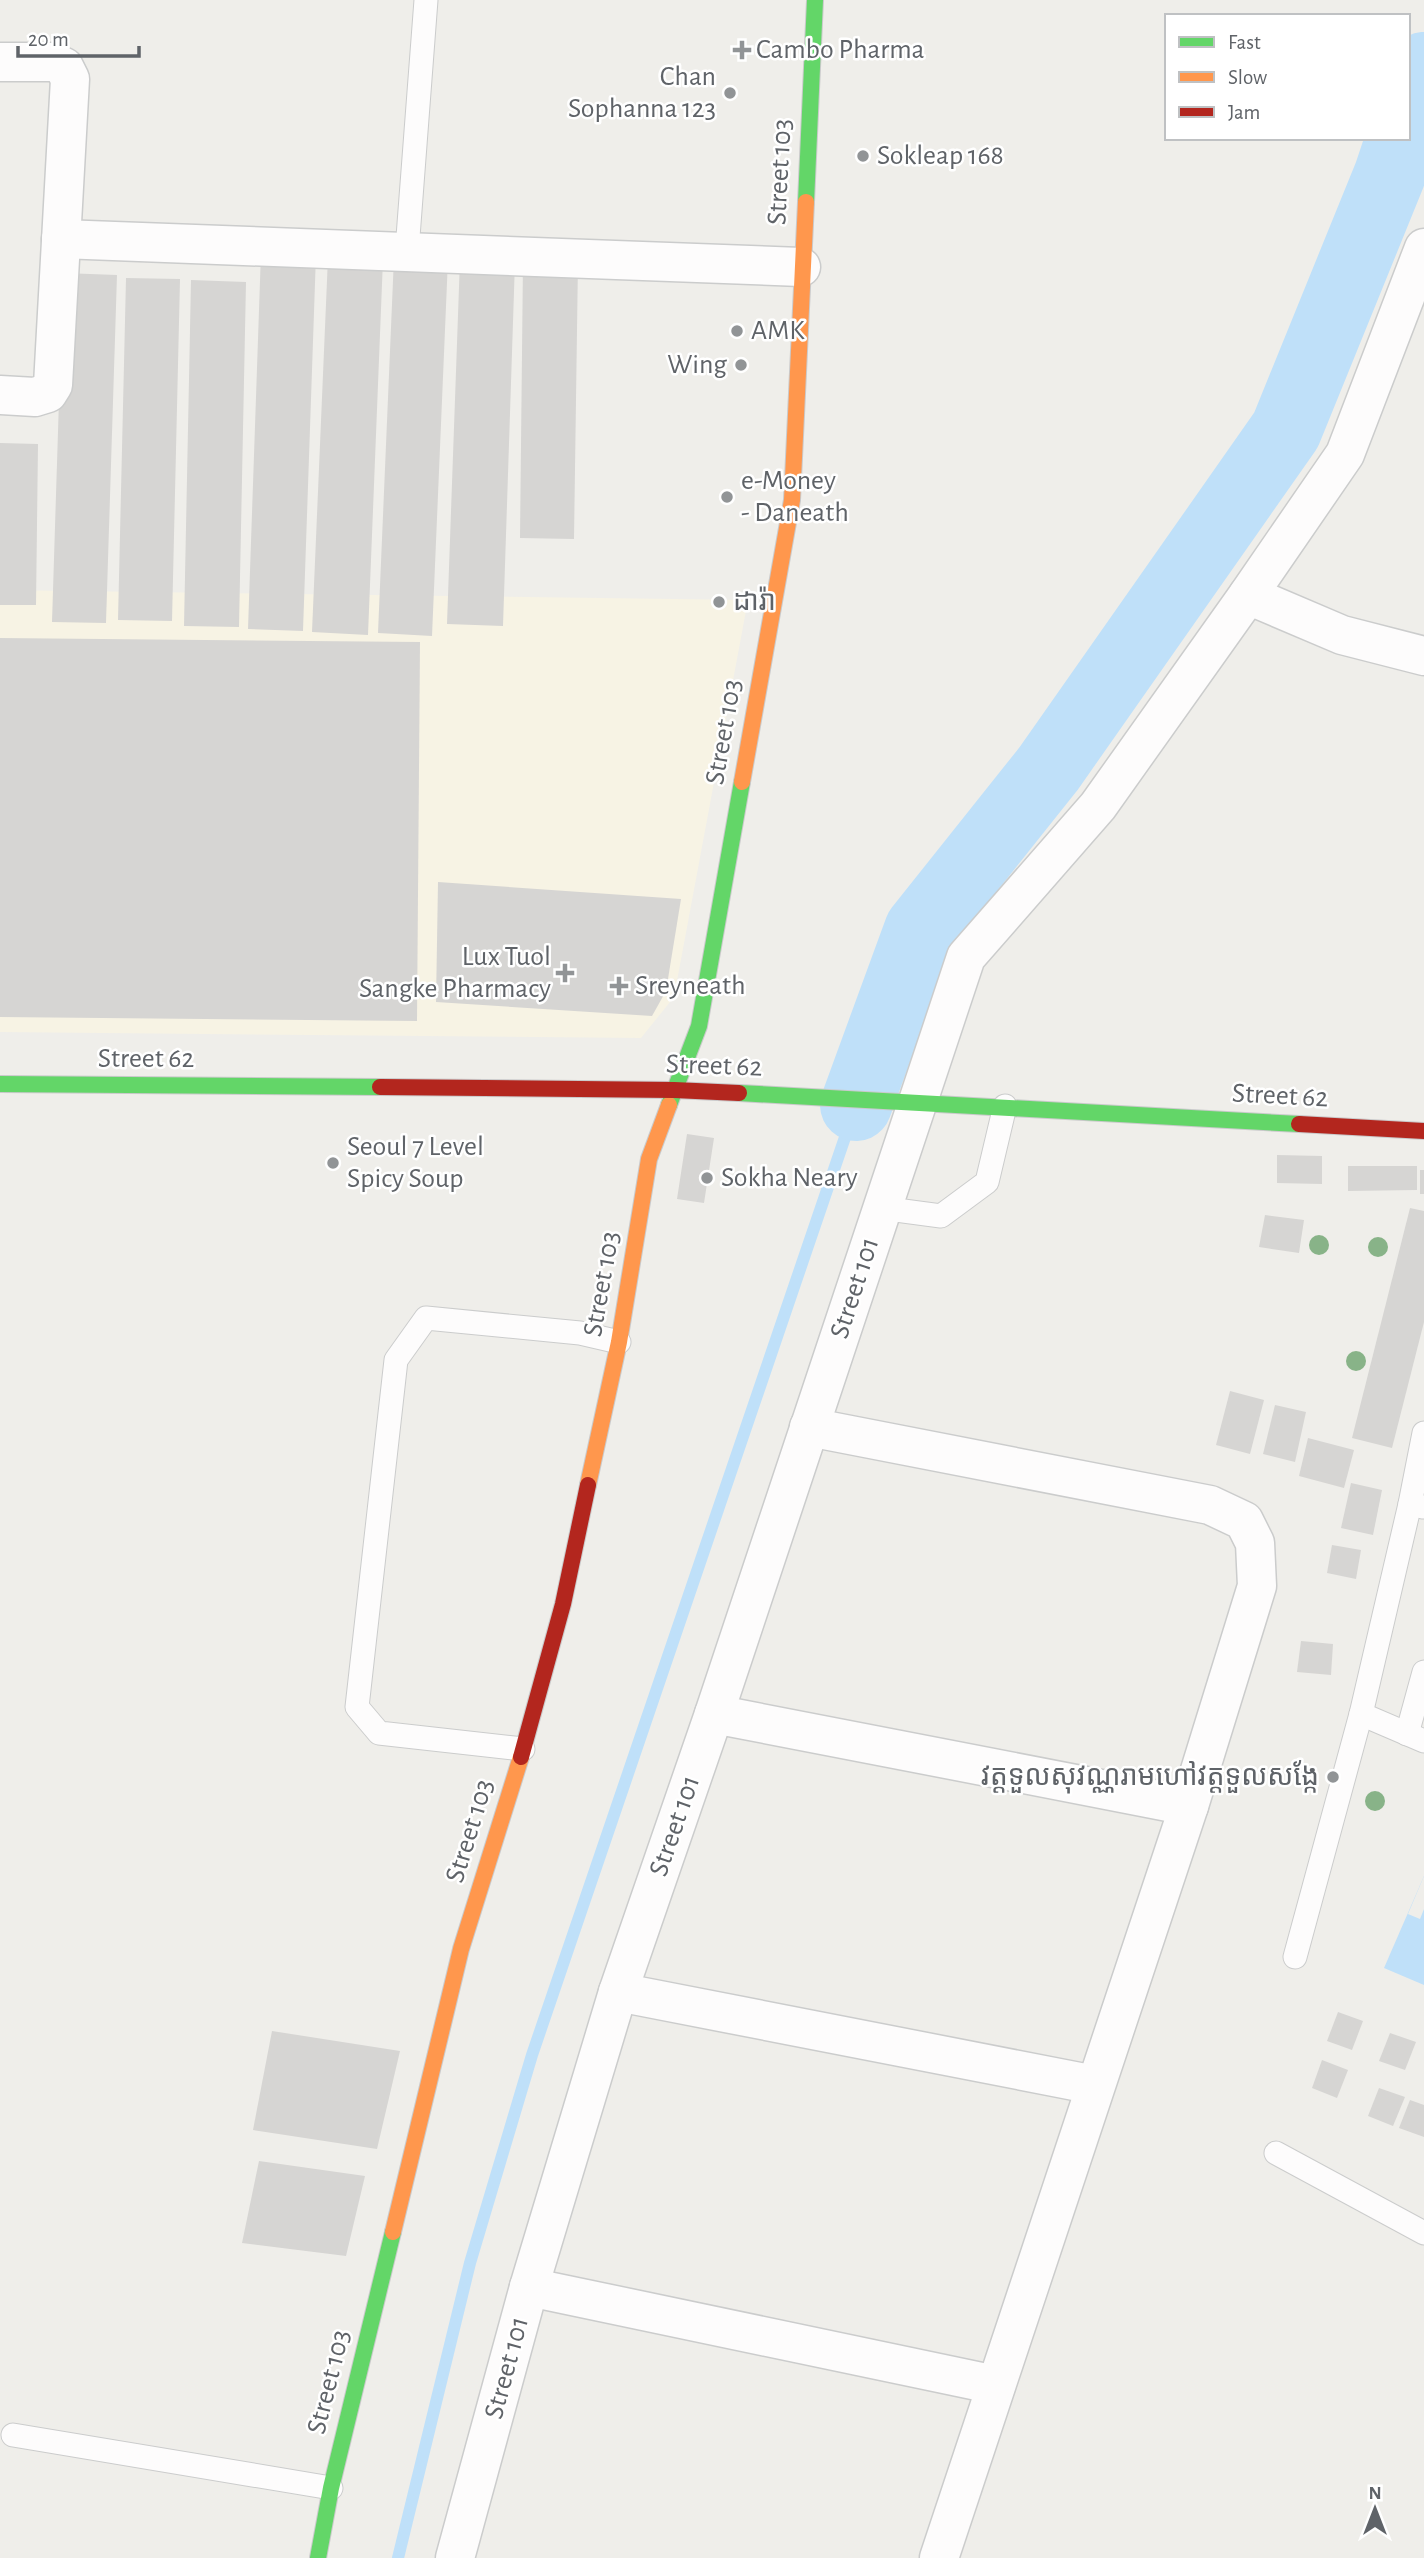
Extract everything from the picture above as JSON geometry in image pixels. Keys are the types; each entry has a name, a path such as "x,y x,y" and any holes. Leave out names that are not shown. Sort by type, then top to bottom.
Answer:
{"street":[{"name":"Street 103","path":"318,2558 331,2488 461,1949 523,1749 563,1604 619,1342 649,1159 699,1027 792,500 815,0"},
{"path":"0,62 54,62 65,67 70,79 53,385 48,393 35,397 0,396"},
{"path":"61,239 801,267"},
{"name":"Street 101","path":"455,2558 529,2287 618,1992 714,1714 881,1208 900,1100 965,957 1098,806 1345,454 1424,248"},
{"path":"1248,595 1342,635 1424,656"},
{"name":"Street 62","path":"0,1084 674,1090 900,1100 1424,1132"},
{"path":"809,1427 1210,1505 1244,1521 1255,1544 1257,1586 1189,1806 939,2558"},
{"path":"714,1714 1189,1806"},
{"path":"618,1992 1095,2085"},
{"path":"529,2287 996,2385"}],"lane":[{"path":"407,250 426,0"},
{"path":"881,1208 941,1216 987,1182 1005,1106"},
{"path":"523,1749 379,1733 357,1707 396,1360 426,1318 580,1333 619,1342"},
{"path":"1295,1957 1417,1506 1424,1433"},
{"path":"1361,1714 1416,1737 1424,1672"},
{"path":"1276,2153 1424,2233"},
{"path":"13,2435 331,2488"}],"shaded area":[{"path":"0,590 748,600 674,997 641,1038 0,1032"}],"water":[{"path":"1424,1876 1424,1985 1384,1968"}],"pier":[{"path":"1424,1876 1424,1909 1420,1919 1408,1914"}],"building":[{"path":"261,252 316,254 303,631 248,629"},
{"path":"328,257 383,259 368,635 312,632"},
{"path":"394,257 448,259 432,636 378,633"},
{"path":"460,259 515,261 503,626 447,624"},
{"path":"523,261 578,261 574,539 520,538"},
{"path":"63,273 117,275 106,623 52,622"},
{"path":"126,278 180,279 172,621 118,620"},
{"path":"191,280 246,282 239,627 184,626"},
{"path":"0,443 38,444 36,605 0,605"},
{"path":"0,638 420,642 417,1021 0,1017"},
{"path":"438,882 681,899 666,991 652,1016 436,1002"},
{"path":"687,1134 714,1138 704,1203 677,1199"},
{"path":"1277,1155 1322,1156 1322,1184 1277,1183"},
{"path":"1348,1166 1417,1166 1417,1190 1348,1191"},
{"path":"1420,1170 1424,1170 1424,1194 1420,1194"},
{"path":"1410,1208 1424,1211 1424,1322 1392,1448 1352,1438"},
{"path":"1265,1215 1304,1220 1299,1253 1259,1247"},
{"path":"1230,1391 1264,1400 1250,1454 1216,1445"},
{"path":"1275,1405 1306,1412 1295,1462 1263,1454"},
{"path":"1308,1438 1354,1450 1344,1488 1299,1476"},
{"path":"1351,1483 1382,1490 1373,1535 1341,1528"},
{"path":"1332,1545 1361,1550 1356,1579 1327,1573"},
{"path":"1301,1641 1333,1644 1331,1675 1297,1672"},
{"path":"1338,2012 1363,2021 1352,2050 1327,2041"},
{"path":"272,2031 400,2051 377,2149 253,2130"},
{"path":"1390,2033 1416,2042 1405,2070 1379,2061"},
{"path":"1322,2060 1348,2070 1337,2098 1312,2088"},
{"path":"1379,2088 1405,2097 1393,2126 1368,2116"},
{"path":"1410,2100 1424,2105 1424,2137 1399,2128"},
{"path":"259,2161 365,2176 346,2256 242,2243"}],"waterway":[{"path":"1410,111 1424,68"},
{"path":"856,1105 920,930 1049,768 1286,430 1401,140"},
{"path":"398,2558 470,2263 532,2055 856,1105"}],"traffic: fast":[{"path":"806,202 815,0"},
{"path":"669,1105 699,1026 742,782"},
{"path":"0,1084 380,1087"},
{"path":"739,1093 1299,1124"},
{"path":"318,2558 331,2488 393,2232"}],"traffic: slow":[{"path":"742,782 792,500 806,202"},
{"path":"588,1485 619,1342 649,1159 669,1105"},
{"path":"393,2232 461,1949 521,1757"}],"traffic: jam":[{"path":"380,1087 739,1093"},
{"path":"1299,1124 1424,1131"},
{"path":"521,1757 563,1604 588,1485"}],"place":[{"name":"Cambo Pharma","path":"742,50"},
{"name":"Chan Sophanna 123","path":"730,93"},
{"name":"Sokleap 168","path":"863,156"},
{"name":"AMK","path":"737,331"},
{"name":"Wing","path":"741,365"},
{"name":"e-Money - Daneath","path":"727,497"},
{"name":"ដារ៉ា","path":"719,602"},
{"name":"Lux Tuol Sangke Pharmacy","path":"565,973"},
{"name":"Sreyneath","path":"619,986"},
{"name":"Seoul 7 Level Spicy Soup","path":"333,1163"},
{"name":"Sokha Neary","path":"707,1178"},
{"name":"វត្តទួលសុវណ្ណរាមហៅវត្តទួលសង្កែ","path":"1333,1777"}]}
